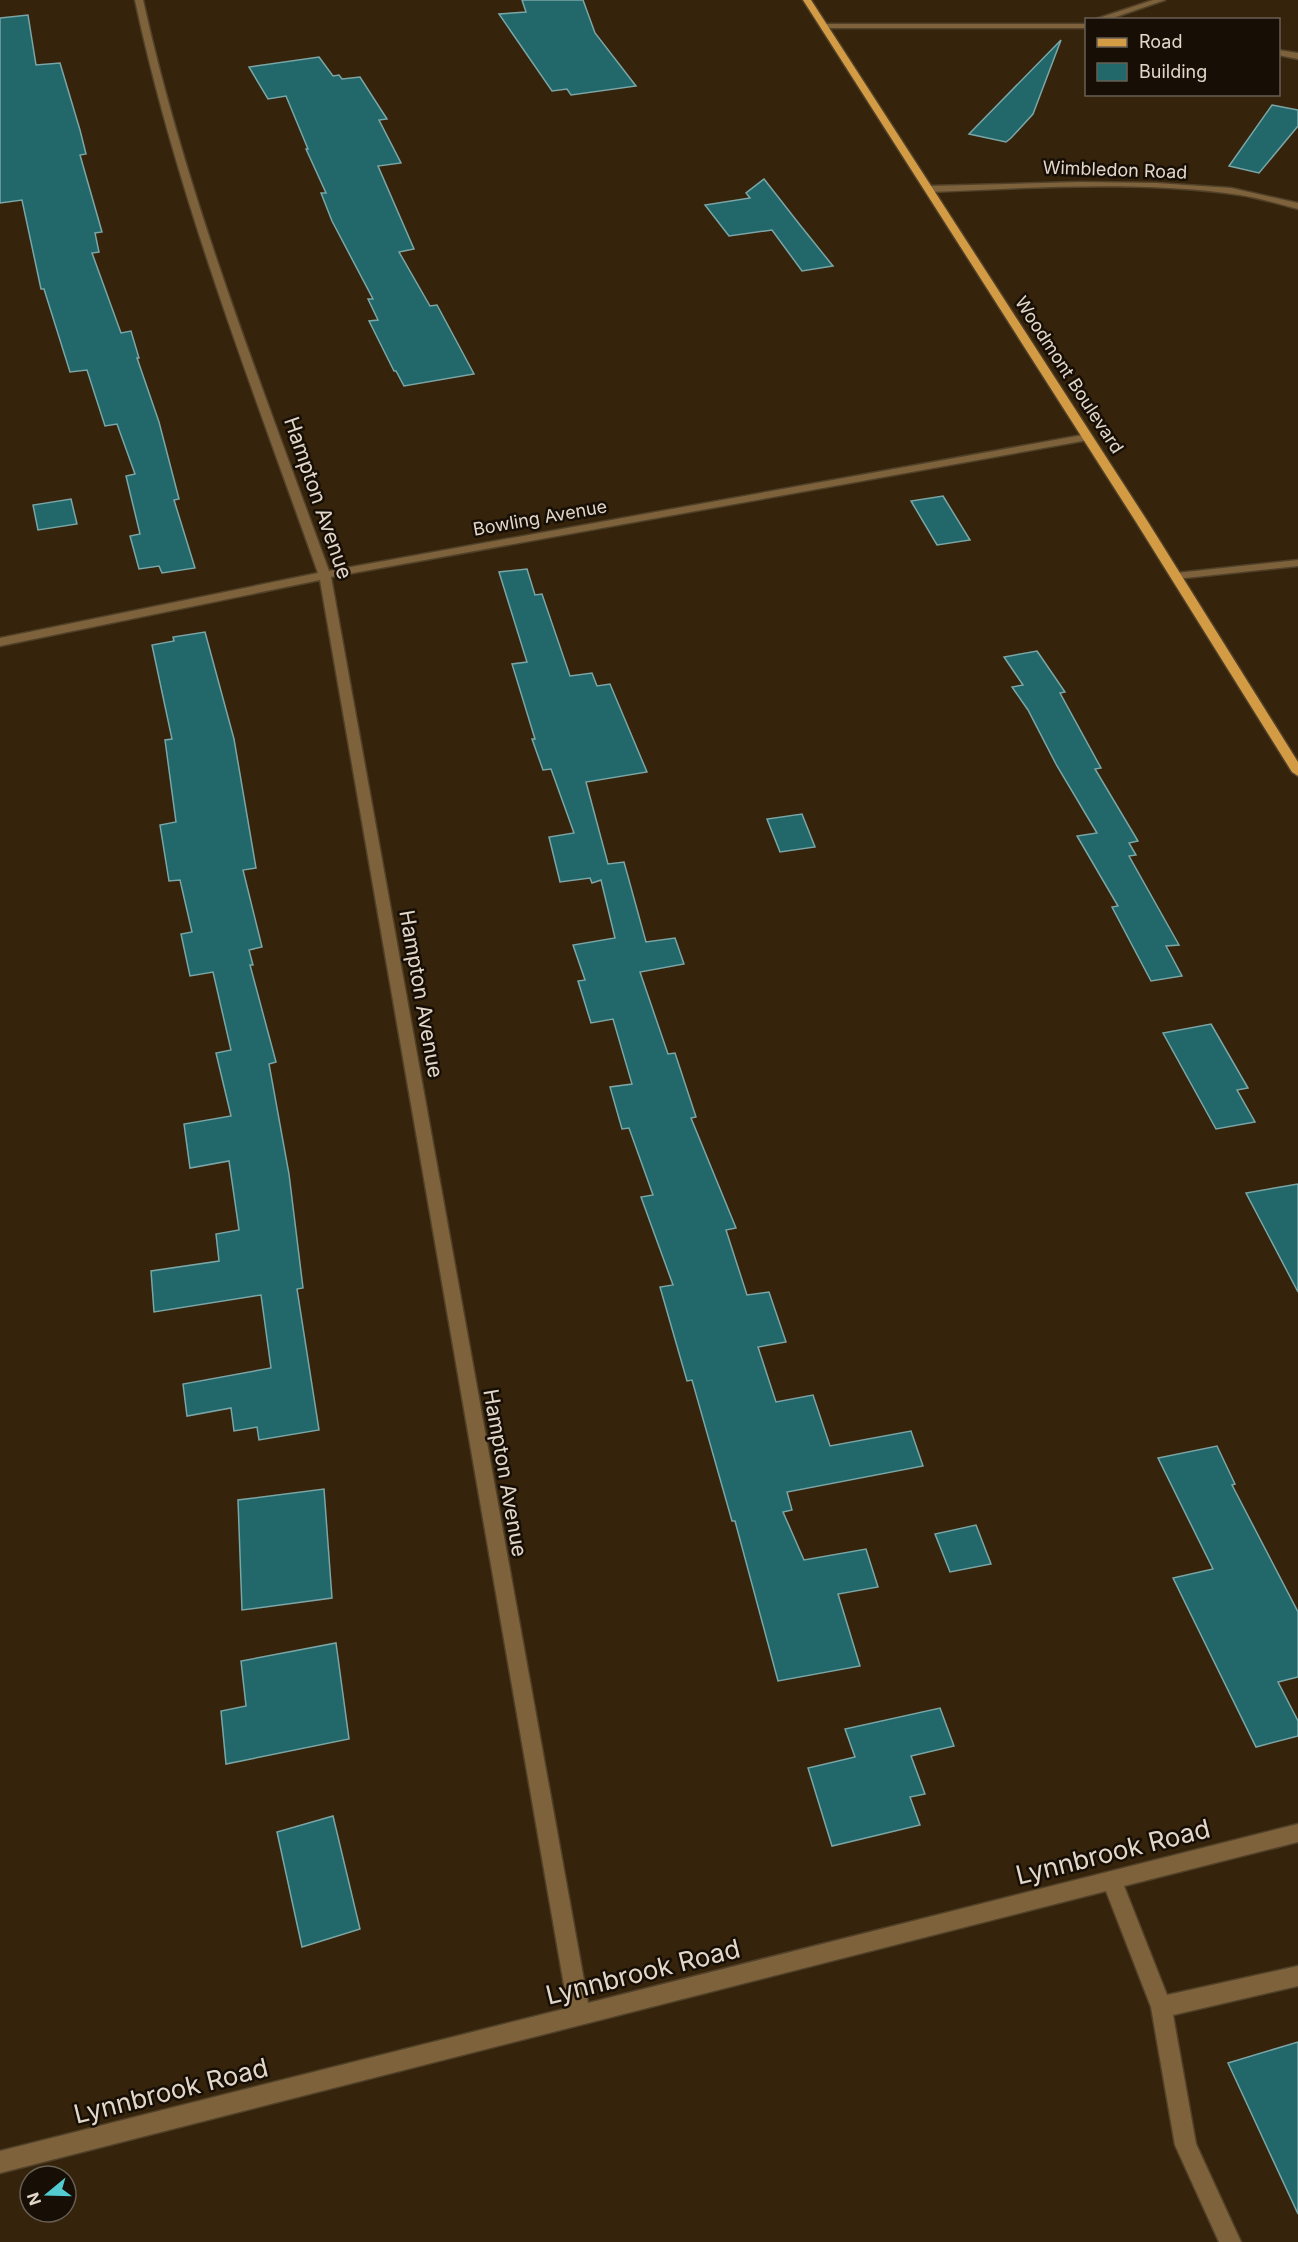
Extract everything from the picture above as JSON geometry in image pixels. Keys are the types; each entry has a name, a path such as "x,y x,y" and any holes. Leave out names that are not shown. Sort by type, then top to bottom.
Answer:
{"main road":[{"name":"Woodmont Boulevard","path":"807,0 1088,437 1298,772"}],"street":[{"name":"Hampton Avenue","path":"139,0 157,80 206,244 326,575 580,2016"},
{"path":"1103,18 1161,0"},
{"path":"824,26 1084,24"},
{"path":"1280,52 1298,56"},
{"name":"Wimbledon Road","path":"928,189 1031,185 1137,186 1233,191 1298,206"},
{"name":"Bowling Avenue","path":"0,642 326,575 1088,437"},
{"path":"1176,576 1298,563"},
{"name":"Lynnbrook Road","path":"0,2162 1298,1833"},
{"path":"1112,1880 1161,2007 1186,2145 1230,2242"},
{"path":"1161,2007 1298,1976"}],"building":[{"path":"522,0 583,0 595,33 636,86 571,95 567,89 552,91 499,14 526,12"},
{"path":"28,15 36,65 60,63 86,154 80,155 102,232 95,233 99,252 92,253 121,333 131,331 139,358 137,358 159,422 179,499 174,500 195,568 162,573 159,566 139,569 130,536 140,534 126,476 135,474 117,424 105,426 87,370 70,372 44,289 41,289 22,200 0,203 0,18"},
{"path":"1061,40 1033,114 1011,138 1006,142 969,134"},
{"path":"319,57 333,76 339,75 342,79 360,77 387,119 379,120 401,163 378,166 414,249 399,252 430,306 437,305 474,374 404,386 369,321 378,320 368,299 373,299 332,221 321,193 326,193 286,96 268,99 249,67"},
{"path":"1272,105 1298,110 1298,126 1259,173 1229,166"},
{"path":"764,179 833,266 802,271 772,230 729,236 705,205 750,198 746,193"},
{"path":"943,496 970,540 937,545 911,501"},
{"path":"71,499 77,524 38,530 33,505"},
{"path":"527,569 535,595 542,594 570,676 592,673 597,686 610,684 647,772 586,782 608,864 624,862 646,942 675,938 684,964 640,972 668,1054 675,1053 696,1117 691,1118 736,1228 726,1230 747,1295 769,1292 786,1342 758,1347 776,1402 813,1395 830,1446 911,1431 923,1466 787,1492 792,1510 783,1512 804,1560 866,1549 878,1587 838,1594 860,1666 778,1681 735,1521 732,1521 692,1380 687,1381 660,1287 673,1285 641,1197 653,1195 629,1128 622,1129 610,1087 632,1084 613,1019 591,1023 578,981 585,980 573,945 615,938 601,880 592,883 590,878 560,882 549,837 574,833 551,769 543,770 532,739 535,739 512,664 527,662 499,572"},
{"path":"205,632 234,739 256,868 243,870 262,947 249,950 253,965 250,965 276,1062 269,1064 289,1174 303,1288 297,1289 319,1430 259,1440 257,1427 234,1431 231,1408 187,1416 183,1384 271,1368 261,1295 154,1312 151,1271 219,1261 216,1234 239,1230 229,1161 190,1168 184,1124 231,1116 216,1053 231,1050 213,972 190,976 181,934 192,932 180,880 169,881 160,825 176,822 165,740 172,739 152,645 174,641 173,637"},
{"path":"1037,651 1065,692 1060,693 1101,768 1095,769 1138,841 1129,843 1136,855 1129,856 1179,945 1166,946 1182,976 1151,981 1112,907 1118,906 1077,836 1097,833 1057,766 1028,710 1012,687 1023,685 1004,657"},
{"path":"802,814 815,847 780,852 767,819"},
{"path":"1211,1024 1248,1088 1237,1090 1255,1122 1216,1129 1163,1033"},
{"path":"1298,1184 1298,1292 1246,1193"},
{"path":"1217,1446 1235,1484 1232,1485 1298,1612 1298,1677 1278,1682 1298,1721 1298,1736 1256,1747 1173,1578 1213,1569 1158,1458"},
{"path":"324,1489 332,1598 242,1610 238,1500"},
{"path":"976,1525 991,1564 950,1572 935,1534"},
{"path":"336,1643 349,1739 226,1764 221,1711 246,1706 241,1661"},
{"path":"940,1708 954,1746 911,1756 925,1794 910,1797 920,1825 832,1846 808,1768 855,1757 845,1729"},
{"path":"333,1816 360,1929 302,1947 277,1832"},
{"path":"1298,2042 1298,2214 1228,2063"}]}
